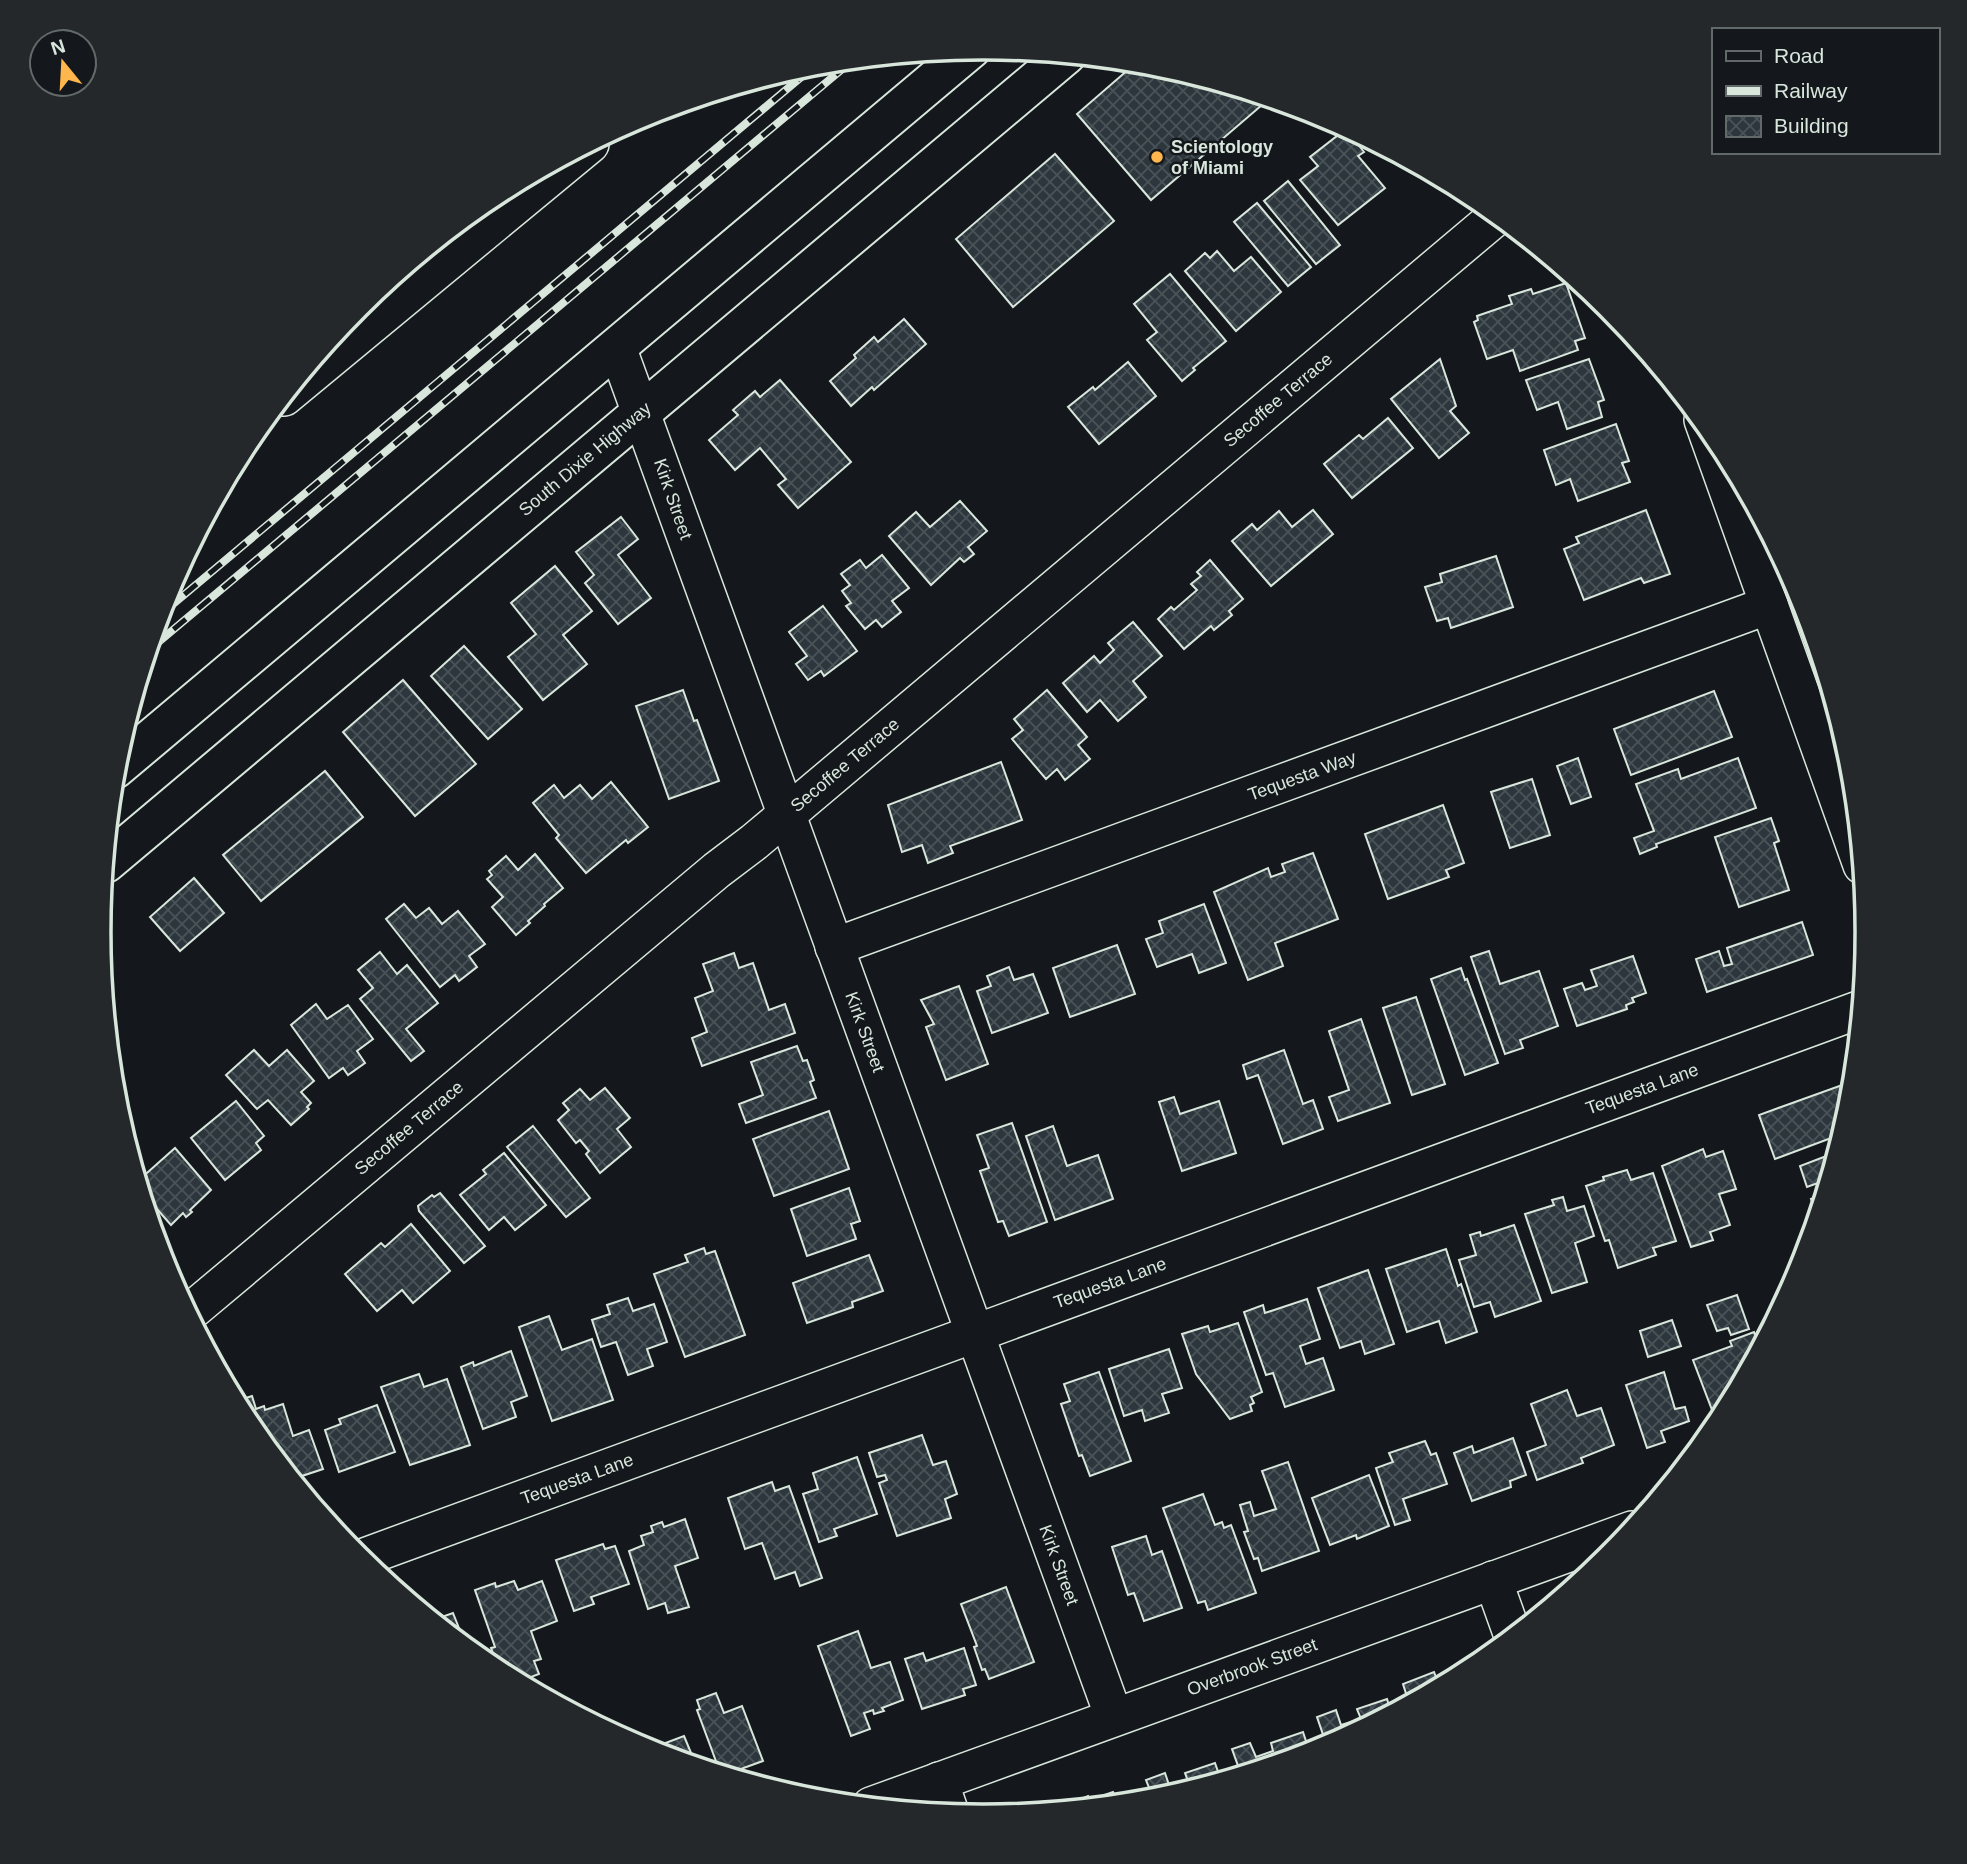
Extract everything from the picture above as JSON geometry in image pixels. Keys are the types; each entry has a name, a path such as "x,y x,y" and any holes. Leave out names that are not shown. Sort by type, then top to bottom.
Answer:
{"highway":[{"path":"129,757 957,60"},
{"name":"South Dixie Highway","path":"115,856 1057,63"}],"street":[{"path":"320,367 542,180"},
{"name":"Secoffee Terrace","path":"196,1307 1490,222"},
{"name":"Kirk Street","path":"617,347 1114,1717"},
{"path":"1736,491 1761,545 1769,605 1850,832"},
{"name":"Tequesta Way","path":"834,947 1769,605"},
{"name":"Tequesta Lane","path":"372,1554 1852,1012"},
{"name":"Overbrook Street","path":"910,1801 944,1797 1114,1717 1610,1538"},
{"path":"1493,1580 1510,1628"}],"building":[{"name":"Scientology of Miami","path":"1126,72 1209,89 1262,105 1151,200 1077,114"},
{"path":"1338,135 1358,144 1364,152 1358,156 1385,188 1338,225 1300,180 1318,166 1310,157"},
{"path":"1055,154 1114,221 1013,307 956,239"},
{"path":"1288,181 1340,245 1316,264 1264,201"},
{"path":"1257,203 1311,267 1288,286 1234,222"},
{"path":"1217,251 1234,271 1251,257 1281,292 1236,331 1185,271 1205,253 1210,258"},
{"path":"1170,274 1226,341 1193,368 1195,370 1182,381 1147,340 1157,332 1134,304"},
{"path":"1566,283 1585,338 1575,341 1578,350 1520,371 1513,350 1487,359 1474,322 1478,320 1477,316 1512,304 1509,296 1531,289 1533,294"},
{"path":"904,319 926,344 874,390 872,387 851,406 830,381 856,358 854,355 874,337 878,342"},
{"path":"1440,359 1456,406 1450,411 1469,433 1439,458 1391,399"},
{"path":"1589,359 1604,400 1598,402 1602,417 1567,429 1558,402 1537,410 1526,380"},
{"path":"1128,362 1156,396 1099,444 1068,407 1093,387 1095,390"},
{"path":"780,380 851,462 798,508 778,485 786,479 760,448 735,470 709,440 738,415 733,410 755,391 760,397"},
{"path":"1388,418 1413,448 1352,498 1324,464 1359,435 1363,439"},
{"path":"1616,424 1629,461 1622,463 1630,482 1578,501 1570,479 1556,485 1544,450"},
{"path":"960,501 987,531 968,547 974,554 964,562 960,558 931,585 889,536 916,512 930,527"},
{"path":"1313,510 1333,534 1271,586 1232,541 1252,524 1257,530 1279,511 1292,527"},
{"path":"1646,510 1670,574 1644,583 1641,578 1584,600 1564,549 1579,543 1576,537"},
{"path":"621,517 638,539 618,555 651,598 618,624 585,583 594,575 576,552"},
{"path":"882,555 909,588 892,601 901,612 882,627 876,620 865,629 846,606 851,603 842,591 850,585 841,574 860,560 866,568"},
{"path":"1496,556 1513,607 1451,628 1448,618 1437,621 1425,587 1442,582 1440,574"},
{"path":"1210,560 1243,599 1229,611 1232,615 1214,630 1211,626 1184,649 1158,619 1171,607 1174,610 1197,590 1191,584 1201,576 1197,572"},
{"path":"555,566 592,611 563,635 587,664 543,700 508,657 536,634 511,603"},
{"path":"823,606 857,651 824,676 821,671 808,680 796,664 807,656 789,632"},
{"path":"1133,622 1162,656 1133,681 1146,697 1118,721 1100,700 1087,712 1063,683 1094,656 1100,663 1114,650 1108,643"},
{"path":"464,646 522,709 488,739 431,676"},
{"path":"403,680 476,764 415,816 343,732"},
{"path":"683,690 719,781 669,799 636,706"},
{"path":"1047,690 1087,737 1078,745 1090,759 1065,780 1057,769 1046,779 1012,739 1023,730 1014,719"},
{"path":"1714,691 1732,737 1631,775 1614,729"},
{"path":"1578,758 1591,797 1571,804 1557,766"},
{"path":"1738,758 1756,808 1656,844 1657,847 1640,854 1634,838 1654,831 1636,784 1678,769 1681,779"},
{"path":"1001,762 1022,820 950,846 953,853 928,863 922,845 902,852 888,805"},
{"path":"325,771 363,817 261,901 223,855"},
{"path":"1532,779 1550,835 1510,848 1491,792"},
{"path":"611,782 648,827 628,843 626,840 586,873 556,838 559,835 533,803 554,785 564,798 580,785 592,799"},
{"path":"1443,805 1464,863 1446,870 1449,877 1388,899 1365,834"},
{"path":"1771,818 1779,841 1774,843 1789,890 1739,907 1715,837"},
{"path":"1313,853 1338,919 1275,943 1283,966 1248,980 1214,892 1268,868 1271,877 1285,872 1282,864"},
{"path":"535,854 563,888 544,904 528,921 530,923 516,935 492,907 503,897 487,879 492,875 489,871 506,856 518,870"},
{"path":"194,878 224,913 180,951 150,917"},
{"path":"404,904 416,918 429,908 442,924 458,911 485,944 469,956 477,967 459,981 455,975 440,987 386,919"},
{"path":"1204,904 1226,963 1199,973 1192,954 1157,967 1146,939 1163,933 1159,921"},
{"path":"1802,922 1813,955 1707,992 1696,959 1719,951 1724,966 1732,964 1727,948"},
{"path":"1117,945 1135,994 1070,1017 1053,968"},
{"path":"1489,951 1500,984 1539,971 1558,1026 1520,1040 1523,1048 1505,1054 1471,957"},
{"path":"380,952 397,974 407,965 438,1003 406,1029 424,1051 411,1061 360,999 373,988 358,970"},
{"path":"734,953 739,968 753,963 769,1010 785,1004 795,1033 702,1066 692,1038 707,1032 695,998 713,991 703,964"},
{"path":"1633,956 1646,993 1632,998 1634,1002 1626,1005 1627,1009 1577,1026 1564,989 1582,983 1585,990 1597,986 1591,970"},
{"path":"1009,967 1014,980 1033,974 1048,1013 992,1033 977,991 991,986 987,976"},
{"path":"1461,968 1498,1063 1465,1075 1431,979"},
{"path":"959,986 988,1064 946,1080 926,1027 934,1024 921,1000"},
{"path":"1416,997 1445,1084 1412,1095 1383,1008"},
{"path":"316,1004 327,1019 348,1005 373,1039 357,1051 365,1063 348,1075 343,1068 329,1078 291,1025"},
{"path":"1361,1019 1390,1103 1338,1121 1329,1097 1349,1090 1329,1031"},
{"path":"797,1046 803,1061 807,1060 814,1080 810,1082 816,1098 746,1123 739,1104 763,1095 751,1062"},
{"path":"254,1050 269,1066 287,1050 314,1081 301,1092 311,1103 307,1107 309,1109 291,1125 268,1100 257,1109 226,1075"},
{"path":"1284,1050 1303,1104 1313,1100 1323,1129 1283,1144 1258,1075 1247,1079 1243,1065"},
{"path":"1842,1085 1831,1138 1775,1159 1759,1115"},
{"path":"605,1088 630,1118 617,1129 631,1147 600,1173 586,1154 589,1151 580,1140 576,1143 558,1120 569,1110 563,1103 580,1089 590,1100"},
{"path":"1174,1097 1180,1114 1219,1101 1236,1153 1182,1171 1159,1102"},
{"path":"236,1101 264,1136 256,1143 261,1150 225,1180 191,1138"},
{"path":"829,1111 849,1169 774,1196 753,1139"},
{"path":"1012,1123 1047,1222 1009,1236 1003,1221 998,1222 980,1171 989,1168 977,1135"},
{"path":"533,1126 590,1198 566,1217 507,1147"},
{"path":"1053,1126 1067,1166 1098,1155 1113,1199 1055,1220 1026,1136"},
{"path":"175,1148 211,1190 190,1210 192,1212 186,1217 183,1213 171,1225 156,1208 146,1174"},
{"path":"1703,1149 1706,1157 1723,1151 1736,1189 1719,1194 1730,1225 1710,1232 1713,1240 1691,1247 1662,1166"},
{"path":"504,1153 546,1205 515,1230 504,1217 489,1230 460,1195 486,1174 483,1170"},
{"path":"1826,1156 1819,1183 1807,1187 1800,1166"},
{"path":"1627,1170 1631,1180 1653,1173 1676,1241 1653,1248 1656,1255 1618,1268 1609,1240 1605,1241 1586,1186 1604,1180 1603,1177"},
{"path":"849,1188 860,1221 851,1224 856,1239 807,1256 791,1209"},
{"path":"440,1193 485,1246 464,1263 419,1211 418,1206 432,1195 434,1197"},
{"path":"1563,1197 1567,1211 1584,1206 1594,1236 1575,1243 1587,1282 1552,1293 1525,1214 1554,1205 1552,1200"},
{"path":"411,1224 450,1271 413,1303 402,1290 377,1311 345,1274 381,1243 385,1247"},
{"path":"1514,1225 1541,1301 1495,1317 1490,1302 1474,1307 1459,1260 1476,1255 1470,1235 1480,1232 1481,1236"},
{"path":"704,1248 706,1254 715,1251 745,1335 685,1357 654,1274 688,1262 685,1255"},
{"path":"1446,1249 1477,1332 1446,1343 1439,1321 1407,1332 1386,1269"},
{"path":"869,1255 883,1291 852,1302 853,1307 807,1323 793,1283"},
{"path":"1368,1270 1394,1344 1365,1354 1361,1341 1340,1348 1318,1288"},
{"path":"1737,1295 1749,1329 1731,1335 1728,1328 1717,1331 1707,1305"},
{"path":"628,1298 633,1311 654,1304 667,1342 647,1349 653,1366 628,1375 616,1342 601,1347 592,1320 610,1314 607,1305"},
{"path":"1307,1299 1320,1339 1300,1346 1306,1364 1323,1358 1334,1390 1285,1407 1273,1373 1266,1375 1244,1312 1263,1305 1265,1313"},
{"path":"549,1316 562,1350 592,1339 613,1400 552,1421 519,1327"},
{"path":"1672,1320 1681,1346 1648,1357 1640,1331"},
{"path":"1238,1323 1262,1392 1251,1397 1254,1403 1250,1405 1252,1411 1230,1419 1196,1374 1182,1334 1208,1326 1210,1332"},
{"path":"1754,1332 1756,1337 1713,1411 1693,1360 1732,1346 1730,1341"},
{"path":"1169,1349 1182,1388 1162,1394 1169,1413 1145,1421 1142,1410 1124,1416 1109,1369"},
{"path":"511,1351 527,1396 511,1402 516,1417 483,1429 461,1367 473,1362 474,1366"},
{"path":"1099,1372 1131,1461 1090,1476 1082,1455 1079,1456 1061,1404 1070,1401 1064,1384"},
{"path":"1664,1372 1675,1409 1685,1407 1689,1421 1661,1431 1665,1442 1647,1448 1626,1385"},
{"path":"419,1374 424,1387 447,1379 470,1445 410,1465 381,1387"},
{"path":"1567,1390 1577,1416 1601,1408 1614,1445 1581,1458 1583,1463 1537,1480 1527,1452 1546,1445 1531,1404"},
{"path":"252,1396 256,1409 264,1406 265,1410 283,1404 293,1436 309,1430 323,1469 302,1476 246,1398"},
{"path":"377,1405 395,1452 339,1472 325,1430 341,1424 339,1419"},
{"path":"922,1435 933,1465 946,1461 957,1494 945,1499 951,1518 897,1536 879,1483 887,1480 885,1475 877,1477 869,1453"},
{"path":"1513,1438 1526,1475 1510,1481 1511,1487 1472,1501 1454,1453 1472,1446 1474,1453"},
{"path":"1425,1441 1431,1455 1436,1453 1447,1484 1403,1499 1410,1520 1395,1525 1376,1468 1393,1462 1389,1453"},
{"path":"857,1457 877,1514 834,1529 837,1536 819,1542 803,1494 818,1489 813,1473"},
{"path":"1288,1462 1319,1551 1262,1571 1258,1558 1254,1559 1244,1532 1248,1531 1240,1505 1250,1502 1254,1516 1276,1509 1262,1471"},
{"path":"1369,1475 1389,1526 1357,1539 1356,1535 1330,1545 1312,1498"},
{"path":"772,1482 775,1491 789,1486 822,1578 800,1586 795,1572 775,1579 762,1543 745,1549 728,1498"},
{"path":"1203,1494 1215,1525 1222,1522 1224,1528 1231,1525 1256,1593 1208,1610 1205,1601 1198,1603 1163,1508"},
{"path":"685,1519 698,1558 675,1566 689,1607 668,1613 665,1603 648,1609 629,1551 644,1545 641,1536 653,1532 651,1526 662,1522 664,1527"},
{"path":"1146,1536 1152,1555 1162,1551 1182,1608 1144,1621 1134,1593 1128,1595 1112,1547"},
{"path":"603,1544 605,1549 615,1546 629,1584 591,1597 594,1604 574,1611 556,1560"},
{"path":"514,1581 518,1590 542,1581 557,1621 531,1631 541,1659 534,1661 539,1674 530,1677 493,1653 491,1648 495,1647 475,1590 495,1583 496,1587"},
{"path":"1006,1587 1034,1662 989,1679 985,1669 982,1670 974,1647 977,1646 961,1604"},
{"path":"453,1613 459,1629 452,1624 443,1617"},
{"path":"858,1631 871,1668 890,1662 903,1700 882,1708 884,1711 864,1713 870,1729 851,1736 818,1646"},
{"path":"964,1648 976,1685 963,1689 965,1695 922,1709 905,1659 923,1653 926,1661"},
{"path":"1434,1672 1436,1677 1438,1676 1407,1695 1403,1684"},
{"path":"716,1693 724,1713 742,1706 763,1761 740,1769 716,1762 697,1710 700,1709 697,1700"},
{"path":"1387,1699 1389,1705 1361,1719 1357,1709"},
{"path":"1336,1710 1341,1725 1358,1720 1323,1735 1317,1717"},
{"path":"1303,1732 1306,1742 1238,1766 1232,1749 1250,1743 1256,1757 1273,1751 1271,1743"},
{"path":"684,1736 691,1754 664,1743"},
{"path":"1215,1763 1218,1772 1188,1780 1185,1773"},
{"path":"1165,1773 1169,1784 1149,1789 1146,1780"}],"railway":[{"path":"162,639 839,72"},
{"path":"176,602 798,79"}],"place":[{"name":"Scientology of Miami","path":"1157,157"}]}
